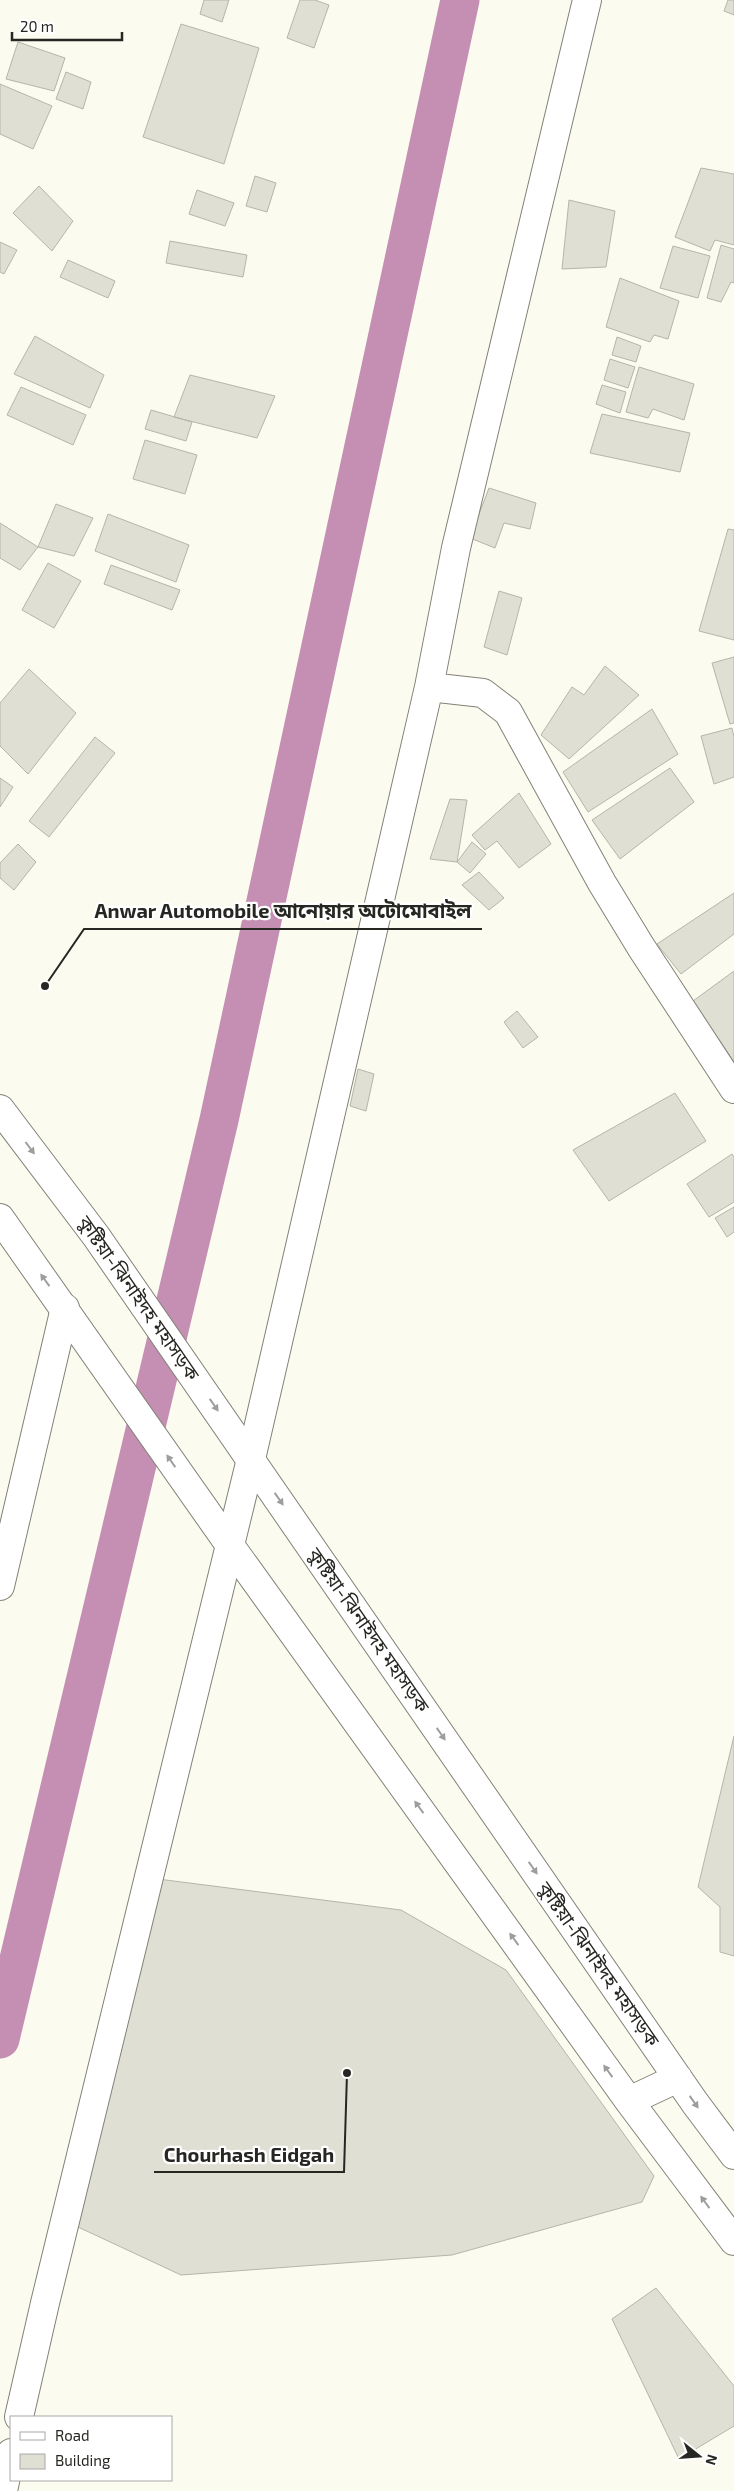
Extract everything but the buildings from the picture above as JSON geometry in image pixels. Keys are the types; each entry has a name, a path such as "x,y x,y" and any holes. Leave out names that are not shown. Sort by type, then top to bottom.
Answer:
{"main road":[{"path":"19,2416 47,2293 251,1459 429,687 456,548 587,0"},
{"path":"429,687 483,693 508,712 607,891 641,947 734,1089"},
{"name":"কুষ্টিয়া-ঝিনাইদহ মহাসড়ক","path":"0,1109 96,1236 678,2078 734,2155"},
{"path":"0,1218 229,1544 629,2101 734,2241"},
{"path":"0,1586 69,1314"},
{"path":"629,2101 678,2078"},
{"path":"3,2491 10,2458"}],"waterway":[{"path":"0,2039 219,1120 460,0"}],"place":[{"name":"Anwar Automobile আনোয়ার অটোমোবাইল","path":"45,986"},
{"name":"Chourhash Eidgah","path":"347,2073"}]}
